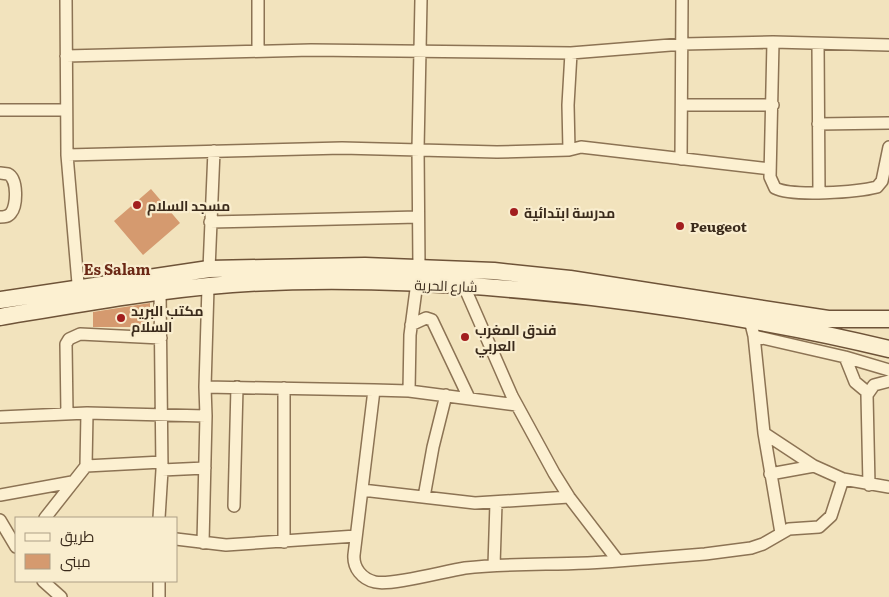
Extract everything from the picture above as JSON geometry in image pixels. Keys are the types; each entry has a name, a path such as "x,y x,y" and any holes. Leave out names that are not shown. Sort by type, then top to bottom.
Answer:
{"main road":[{"name":"شارع الحرية","path":"0,317 79,296 209,269 348,266 419,267 570,278 828,319 889,319"},
{"name":"شارع الحرية","path":"0,300 332,281 463,284 641,303 752,328 889,349"}],"street":[{"path":"66,0 68,156 79,296"},
{"path":"258,0 258,51"},
{"path":"409,391 411,324 419,267 418,149 421,0"},
{"path":"681,159 682,0"},
{"path":"66,56 258,51 571,53 683,44 773,42 889,45"},
{"path":"773,42 771,182 780,190 819,193 878,187 882,181 889,147"},
{"path":"818,44 819,193"},
{"path":"568,150 571,53"},
{"path":"682,105 772,105"},
{"path":"0,110 66,110"},
{"path":"818,124 889,123"},
{"path":"68,156 342,148 497,152 568,150 581,147 604,148 770,169"},
{"path":"209,269 214,151"},
{"path":"0,173 9,174 14,180 15,188 13,211 8,216 0,217"},
{"path":"210,222 418,217"},
{"path":"463,284 478,322 517,405 569,497 618,561"},
{"path":"203,543 208,287"},
{"path":"159,517 162,466 160,292"},
{"path":"411,324 426,318 432,320 469,398"},
{"path":"781,533 764,433 752,328 889,370"},
{"path":"67,414 66,344 69,338 80,334 160,338"},
{"path":"845,356 855,382 868,392"},
{"path":"869,485 868,392 874,385 889,381"},
{"path":"205,387 409,391 517,405"},
{"path":"234,506 237,387"},
{"path":"284,388 284,542"},
{"path":"374,390 354,562 357,569 369,580 378,583 465,568 578,565 751,548 763,544 789,529 819,527 825,523 831,516 843,479"},
{"path":"424,497 433,447 446,395"},
{"path":"0,417 87,413 162,413 206,416"},
{"path":"45,517 86,466 87,413"},
{"path":"764,433 814,466 843,479 889,487"},
{"path":"86,466 205,468"},
{"path":"770,474 814,466"},
{"path":"0,495 72,482"},
{"path":"362,490 496,503 569,497"},
{"path":"494,566 496,503"},
{"path":"0,520 15,545"},
{"path":"178,539 226,545 356,536"},
{"path":"44,582 61,597"},
{"path":"159,582 159,597"}],"building":[{"path":"151,189 180,223 143,255 114,221"},
{"name":"مكتب البريد السلام","path":"150,303 150,327 93,327 93,312"}],"place":[{"name":"مسجد السلام","path":"137,205"},
{"name":"مدرسة ابتدائية","path":"514,212"},
{"name":"Peugeot","path":"680,226"},
{"name":"مكتب البريد السلام","path":"121,318"},
{"name":"فندق المغرب العربي","path":"465,337"}],"district":[{"name":"Es Salam","path":"117,268"}]}
